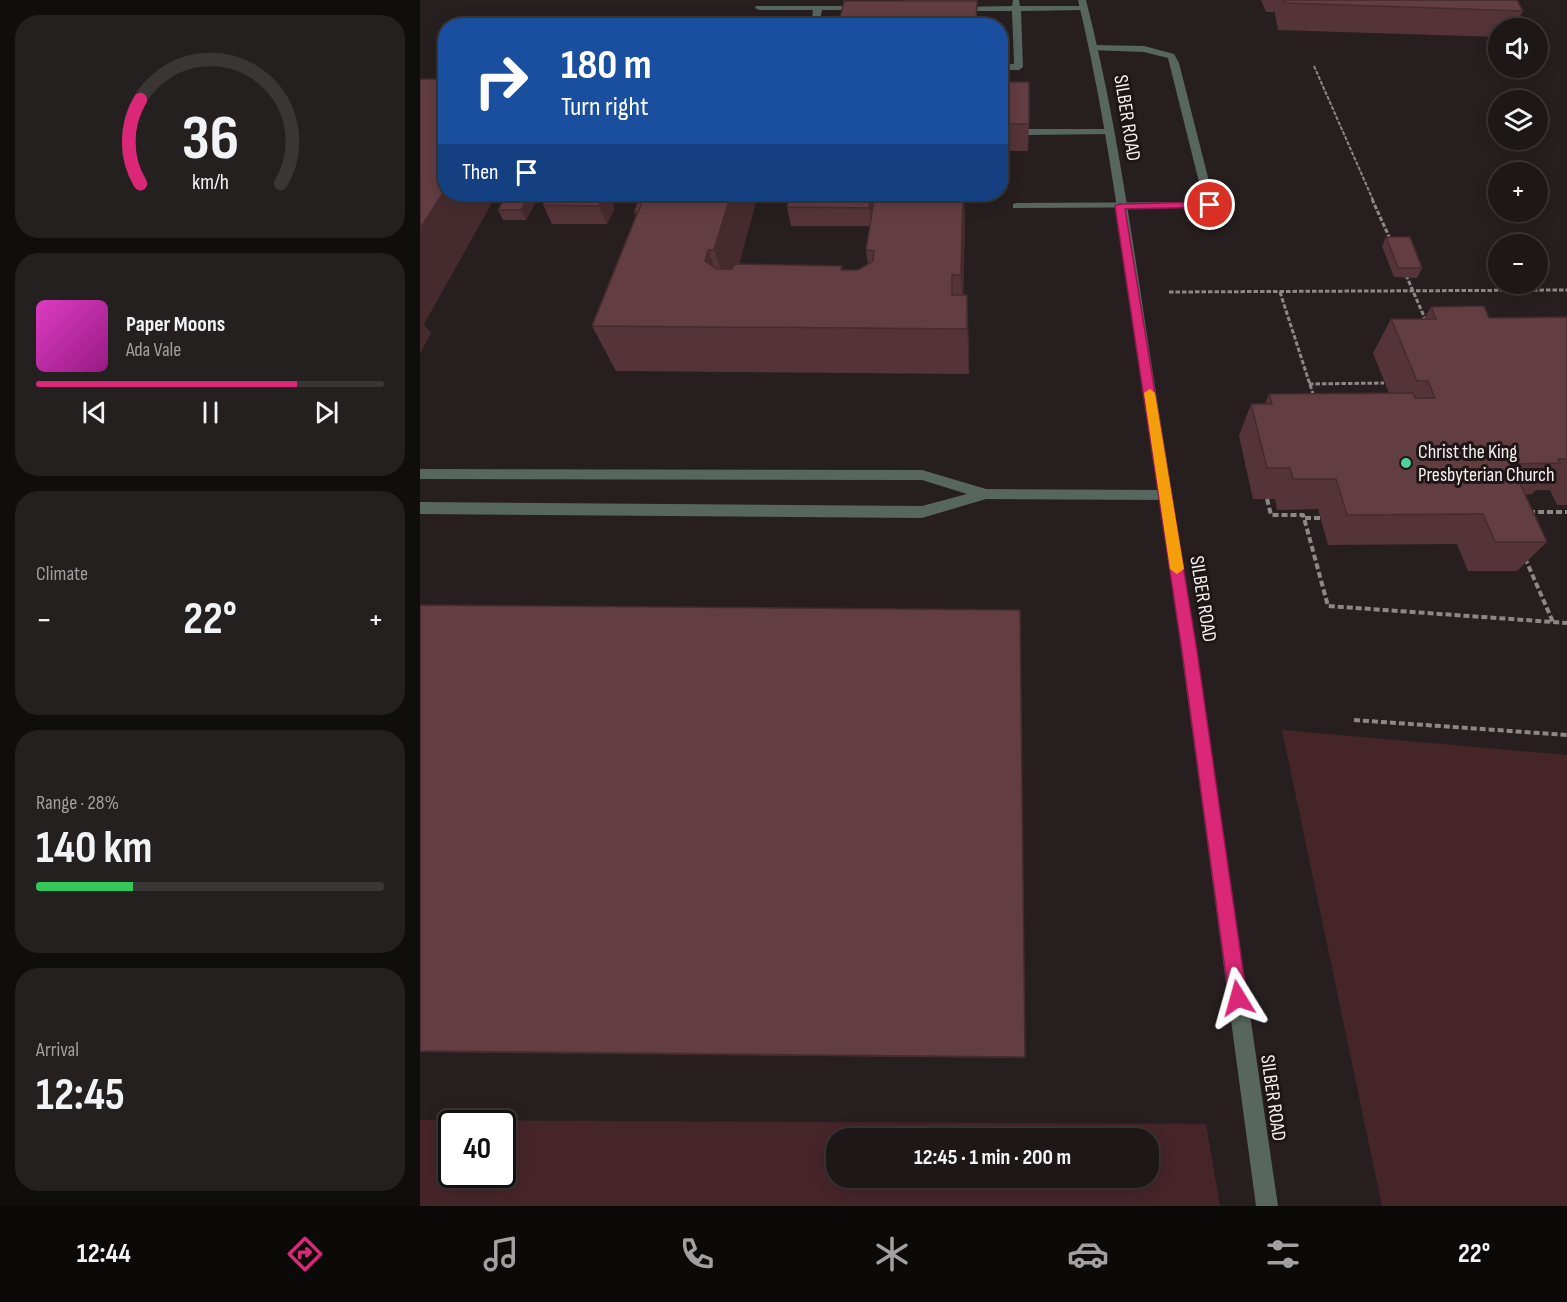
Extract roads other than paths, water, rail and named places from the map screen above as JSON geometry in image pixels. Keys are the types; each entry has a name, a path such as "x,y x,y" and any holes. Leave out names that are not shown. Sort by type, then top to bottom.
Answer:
{"street":[{"path":"759,8 809,4 818,8 868,8 870,0"},
{"path":"948,9 1016,4 1082,4"},
{"path":"1008,67 1019,66 1016,4"},
{"name":"SILBER ROAD","path":"1082,4 1094,48 1109,132 1166,495 1267,1206"},
{"path":"816,18 818,8"},
{"path":"1017,206 1210,205 1175,63 1171,56 1144,49 1094,48"},
{"path":"1028,132 1109,132"},
{"path":"420,474 922,475 986,494"},
{"path":"420,508 922,512 986,494 1166,495"}],"place":[{"name":"Christ the King Presbyterian Church","path":"1406,463"}]}
